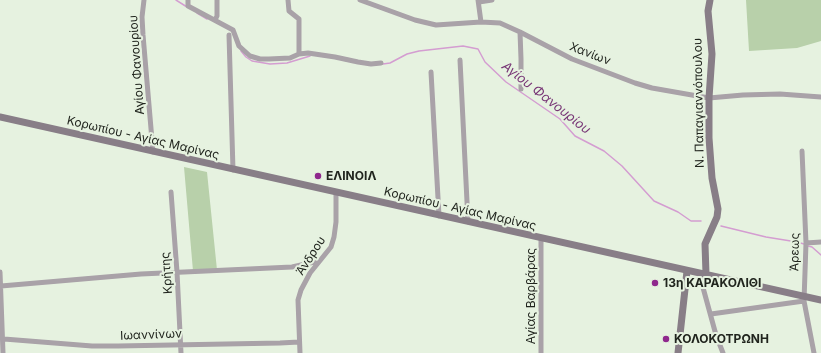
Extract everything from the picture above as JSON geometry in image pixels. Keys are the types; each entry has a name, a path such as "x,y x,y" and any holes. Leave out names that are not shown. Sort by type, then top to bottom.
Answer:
{"main road":[{"name":"Ν. Παπαγιαννόπουλου","path":"703,274 705,244 717,217 718,209 710,160 709,98 712,54 708,11 710,0"},
{"name":"Κορωπίου - Αγίας Μαρίνας","path":"0,118 703,274 804,299 821,300"},
{"path":"678,353 687,271"}],"street":[{"name":"Αγίου Φανουρίου","path":"144,0 142,17 153,152"},
{"path":"215,20 217,16 217,0"},
{"path":"288,0 289,12 298,18 300,22 298,54"},
{"name":"Χανίων","path":"360,0 414,20 436,25 481,22 500,23 572,59 652,88 709,98 780,94 821,97"},
{"path":"481,22 479,1 492,0"},
{"path":"188,3 233,30 240,46 250,56 260,59 290,58 298,54 308,53 371,64 382,63"},
{"path":"520,32 522,59 521,89"},
{"path":"229,35 233,170"},
{"path":"460,60 468,222"},
{"path":"430,72 439,216"},
{"name":"Άρεως","path":"802,151 806,246 804,299 814,353"},
{"name":"Κρήτης","path":"171,192 181,353"},
{"name":"Άνδρου","path":"300,353 298,300 301,290 310,273 331,247 336,222 336,193"},
{"name":"Αγίας Βαρβάρας","path":"541,353 542,239"},
{"path":"806,246 821,242"},
{"path":"1,286 177,272 292,267 319,261"},
{"path":"0,272 4,339 3,353"},
{"path":"703,274 711,314 723,353"},
{"path":"711,314 804,299"},
{"name":"Ιωαννίνων","path":"4,339 92,346 299,342"}],"green space":[{"path":"746,0 821,0 821,41 797,48 749,51"},
{"path":"184,167 207,172 217,270 193,271"}],"waterway":[{"name":"Αγίου Φανουρίου","path":"176,0 187,7"},
{"name":"Αγίου Φανουρίου","path":"197,13 207,19"},
{"name":"Αγίου Φανουρίου","path":"383,64 390,63 407,54 419,51 463,46 478,49 485,62 506,82 560,119 575,136 604,151 622,166 654,201 678,212 691,221 701,221"},
{"name":"Αγίου Φανουρίου","path":"241,51 252,61 270,64 287,63 310,56"},
{"name":"Αγίου Φανουρίου","path":"721,226 766,237 804,244"},
{"name":"Αγίου Φανουρίου","path":"808,246 812,247 821,255"}],"place":[{"name":"ΕΛΙΝΟΙΛ","path":"318,176"},
{"name":"13η ΚΑΡΑΚΟΛΙΘΙ","path":"655,283"},
{"name":"ΚΟΛΟΚΟΤΡΩΝΗ","path":"666,339"}]}
